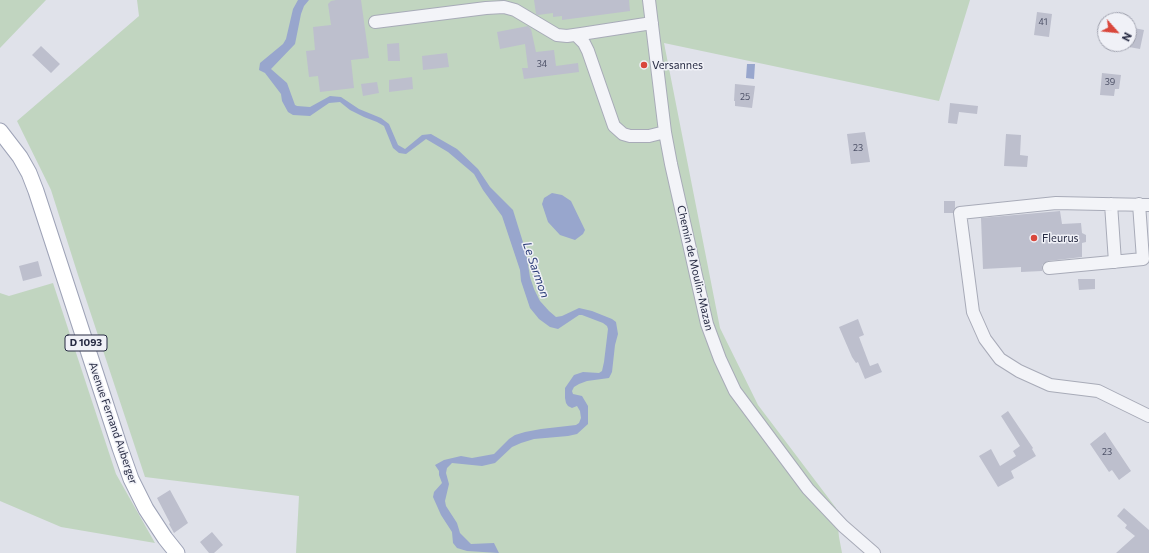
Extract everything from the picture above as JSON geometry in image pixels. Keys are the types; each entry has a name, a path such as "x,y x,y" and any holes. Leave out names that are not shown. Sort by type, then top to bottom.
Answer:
{"main road":[{"name":"Avenue Fernand Auberger","path":"0,131 20,157 29,173 36,191 131,479 146,509 177,553"}],"street":[{"name":"Chemin de Moulin-Mazan","path":"649,0 665,132 671,164 707,324 720,359 735,391 808,489 843,526 874,553"},
{"path":"375,22 504,7 515,10 557,35 576,35 652,23"},
{"path":"576,35 584,43 588,51 614,126 624,134 630,136 649,136 665,132"},
{"path":"1049,268 1143,259 1144,205 1056,203 960,214 973,312 985,339 1000,359 1019,371 1050,385 1098,391 1149,416"},
{"path":"1111,204 1115,262"}],"green space":[{"path":"0,0 46,0 0,48"},
{"path":"137,0 970,0 939,101 664,43 720,328 758,405 836,508 842,553 296,553 299,496 145,477 51,190 17,121 139,16"},
{"path":"53,283 116,474 155,543 61,527 0,501 0,293 9,296"}],"water":[{"path":"298,0 309,0 304,6 301,14 295,44 271,69 287,83 295,105 310,107 330,96 341,97 359,109 381,118 389,124 398,145 405,149 422,135 431,134 457,149 478,169 490,187 513,210 526,252 530,277 534,289 540,301 549,311 556,317 562,316 579,308 592,311 616,322 618,334 615,345 612,372 609,378 587,381 574,387 572,391 573,394 582,396 588,406 588,424 577,434 534,439 521,443 512,447 495,463 482,466 452,463 447,468 446,473 449,484 445,501 446,506 457,523 460,533 471,544 494,543 499,553 467,551 457,548 453,543 452,532 441,515 433,497 434,492 442,483 439,471 435,465 444,460 461,456 472,458 494,454 509,439 515,435 525,432 576,425 579,423 581,418 580,411 577,406 572,408 566,403 565,388 574,375 583,372 599,373 602,371 608,329 607,326 582,315 579,315 558,329 550,327 539,319 530,308 521,281 520,270 502,216 483,190 474,174 448,152 426,139 406,154 399,153 393,148 384,126 350,110 340,102 329,103 310,116 293,115 288,112 282,101 281,94 265,73 259,70 260,63 283,44 286,39 293,9"},
{"path":"747,64 755,64 754,79 746,78"},
{"path":"552,193 562,195 571,201 585,230 583,234 575,240 560,235 548,222 542,204 544,198"}],"building":[{"path":"361,0 369,58 351,60 354,88 320,92 318,76 309,77 306,51 315,50 313,27 331,25 328,4 331,1"},
{"path":"534,0 629,0 630,11 562,20 562,16 553,17 553,13 536,14"},
{"path":"1037,12 1052,14 1049,37 1034,35"},
{"path":"528,26 531,29 536,52 554,50 556,66 578,63 579,72 524,79 522,68 528,68 525,44 500,49 497,32"},
{"path":"1137,29 1144,30 1140,49 1137,48"},
{"path":"399,43 400,61 388,61 387,44"},
{"path":"41,46 60,64 51,73 32,55"},
{"path":"447,53 449,67 423,70 422,56"},
{"path":"1102,73 1121,75 1119,89 1115,89 1114,96 1100,95"},
{"path":"412,77 413,89 389,92 389,80"},
{"path":"377,82 379,93 363,96 361,84"},
{"path":"735,84 755,86 752,108 735,106"},
{"path":"950,103 978,106 977,114 959,112 957,124 948,123"},
{"path":"865,132 870,162 851,164 847,134"},
{"path":"1006,134 1021,135 1020,155 1028,156 1027,167 1004,166"},
{"path":"944,201 955,201 953,213 944,213"},
{"name":"Fleurus","path":"1060,211 1062,224 1081,223 1082,233 1086,235 1086,242 1082,243 1082,257 1048,261 1042,265 1042,271 1021,272 1021,267 983,269 981,218"},
{"path":"38,261 42,276 23,281 19,266"},
{"path":"1078,279 1095,279 1095,289 1079,290"},
{"path":"858,319 864,335 859,337 870,366 878,363 882,372 865,379 858,362 856,363 852,357 839,327"},
{"path":"1008,411 1033,448 1032,449 1036,456 1011,471 1014,478 998,487 979,456 991,449 1000,466 1016,456 1013,451 1020,446 1001,416"},
{"path":"1105,432 1131,471 1119,480 1112,470 1109,472 1090,444"},
{"path":"170,490 188,523 174,533 157,498"},
{"path":"1124,508 1149,530 1149,553 1116,553 1135,536 1125,528 1127,525 1117,516"},
{"path":"212,532 223,545 214,553 209,553 200,542"}],"place":[{"name":"Versannes","path":"644,65"},
{"name":"Fleurus","path":"1034,238"}],"water label":[{"name":"Le Sarmon","path":"536,270"}]}
